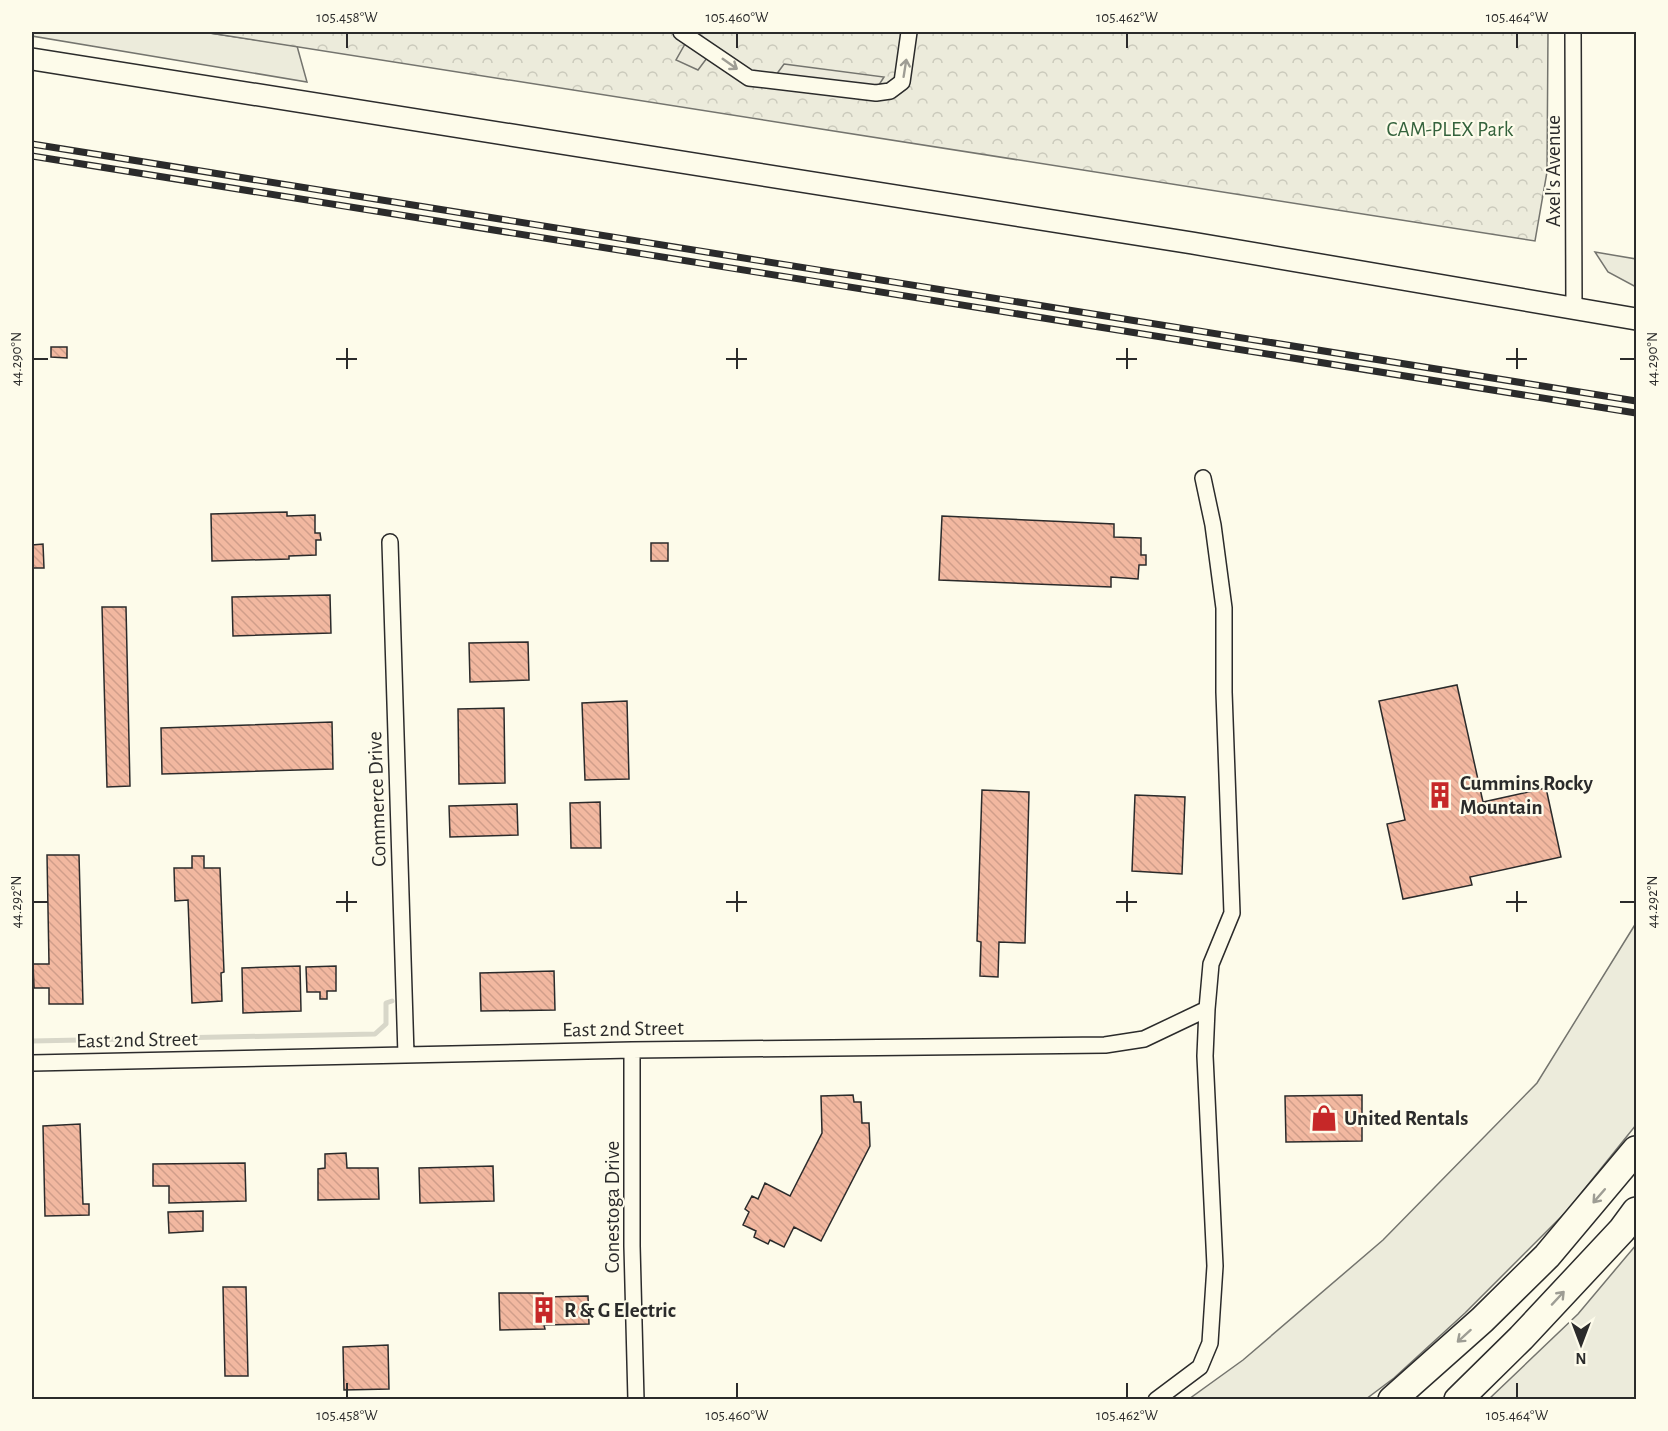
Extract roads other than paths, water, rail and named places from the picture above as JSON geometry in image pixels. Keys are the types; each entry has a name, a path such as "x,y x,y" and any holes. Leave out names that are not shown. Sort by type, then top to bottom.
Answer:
{"highway":[{"path":"1392,1400 1482,1320 1547,1256 1636,1150"},
{"path":"1458,1400 1521,1338 1622,1230 1636,1210"}],"main road":[{"path":"32,59 1192,243 1636,319"}],"street":[{"path":"681,32 749,78 876,93 890,91 902,82 909,32"},
{"name":"Axel's Avenue","path":"1573,32 1574,309"},
{"path":"1156,1400 1200,1367 1210,1343 1215,1266 1205,1056 1207,1009 1211,964 1232,913 1224,692 1224,608 1213,525 1203,478"},
{"name":"Commerce Drive","path":"390,542 406,1055"},
{"name":"East 2nd Street","path":"32,1063 632,1050 1105,1046 1144,1039 1207,1009"},
{"name":"Conestoga Drive","path":"632,1050 632,1246 636,1400"}],"waterway":[{"path":"173,1038 375,1034 386,1024 386,1003 392,1001"},
{"path":"32,1041 130,1039"}],"railway":[{"path":"32,144 1636,401"},
{"path":"32,156 1636,413"}],"place":[{"name":"Cummins Rocky Mountain","path":"1440,795"},
{"name":"United Rentals","path":"1324,1118"},
{"name":"R & G Electric","path":"544,1310"}],"park label":[{"name":"CAM-PLEX Park","path":"1450,129"}]}
